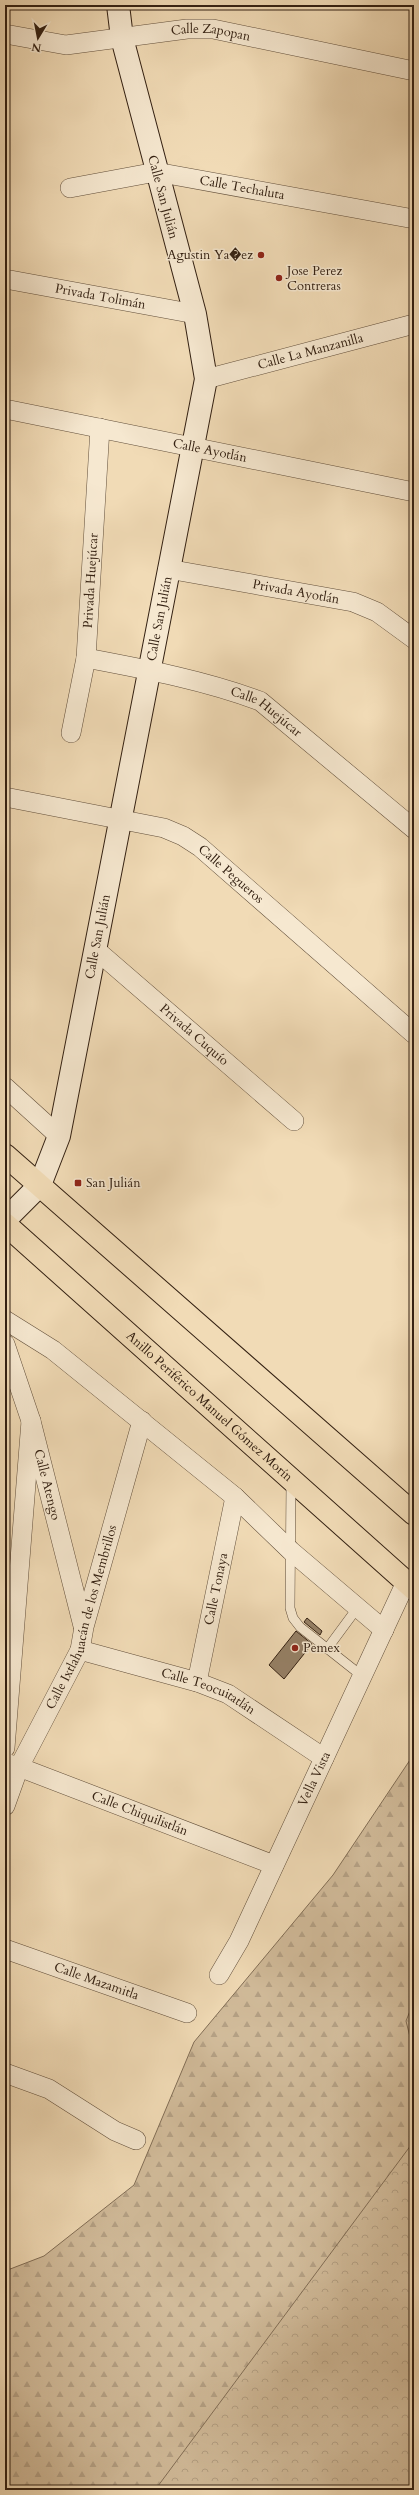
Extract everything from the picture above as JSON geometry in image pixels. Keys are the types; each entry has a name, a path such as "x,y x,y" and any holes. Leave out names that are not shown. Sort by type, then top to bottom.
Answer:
{"highway":[{"path":"5,1155 410,1507"},
{"name":"Anillo Periférico Manuel Gómez Morín","path":"5,1224 410,1585"}],"street":[{"name":"Calle San Julián","path":"5,1220 40,1185 59,1136 148,670 206,379 195,314 156,172 122,38 118,5"},
{"name":"Calle Zapopan","path":"5,34 66,45 187,29 213,29 414,71"},
{"name":"Calle Techaluta","path":"70,188 156,172 414,219"},
{"name":"Privada Tolimán","path":"5,279 195,314"},
{"name":"Calle La Manzanilla","path":"206,379 414,324"},
{"name":"Calle Ayotlán","path":"5,409 414,492"},
{"name":"Privada Huejúcar","path":"71,733 86,658 100,428"},
{"name":"Privada Ayotlán","path":"168,568 353,602 377,612 414,639"},
{"name":"Calle Huejúcar","path":"86,658 148,670 238,693 260,701 414,829"},
{"name":"Calle Pegueros","path":"5,797 164,828 183,836 200,847 414,1034"},
{"name":"Privada Cuquío","path":"95,949 294,1121"},
{"path":"5,1087 59,1136"},
{"path":"5,1320 53,1350 235,1497 291,1550 384,1630"},
{"name":"Calle Atengo","path":"5,1344 30,1421 84,1627"},
{"path":"5,1748 30,1421"},
{"name":"Calle Ixtlahuacán de los Membrillos","path":"5,1806 12,1765 80,1650 84,1627 142,1421"},
{"name":"Calle Tonaya","path":"197,1682 235,1497"},
{"name":"Vella Vista","path":"219,1975 239,1941 384,1630 410,1585"},
{"name":"Calle Teocuitatlán","path":"80,1650 197,1682 228,1694 324,1758"},
{"name":"Calle Chiquilistlán","path":"12,1765 274,1865"},
{"name":"Calle Mazamitla","path":"5,1949 187,2013"},
{"path":"5,2073 49,2089 115,2131 136,2140"}],"lane":[{"path":"291,1479 290,1608 293,1618 300,1627 362,1676"},
{"path":"327,1649 358,1607"}],"green space":[{"path":"414,1754 414,2490 5,2490 5,2271 44,2256 134,2185 194,2042 333,1875"},
{"path":"414,2001 414,2053 406,2021"},
{"path":"414,2141 414,2490 155,2490"}],"building":[{"path":"307,1618 322,1631 320,1635 304,1622"},
{"name":"Pemex","path":"296,1631 312,1644 284,1679 269,1665"}],"place":[{"name":"Agustin Ya�ez","path":"261,255"},
{"name":"Jose Perez Contreras","path":"279,278"},
{"name":"San Julián","path":"78,1183"},
{"name":"Pemex","path":"295,1648"}]}
